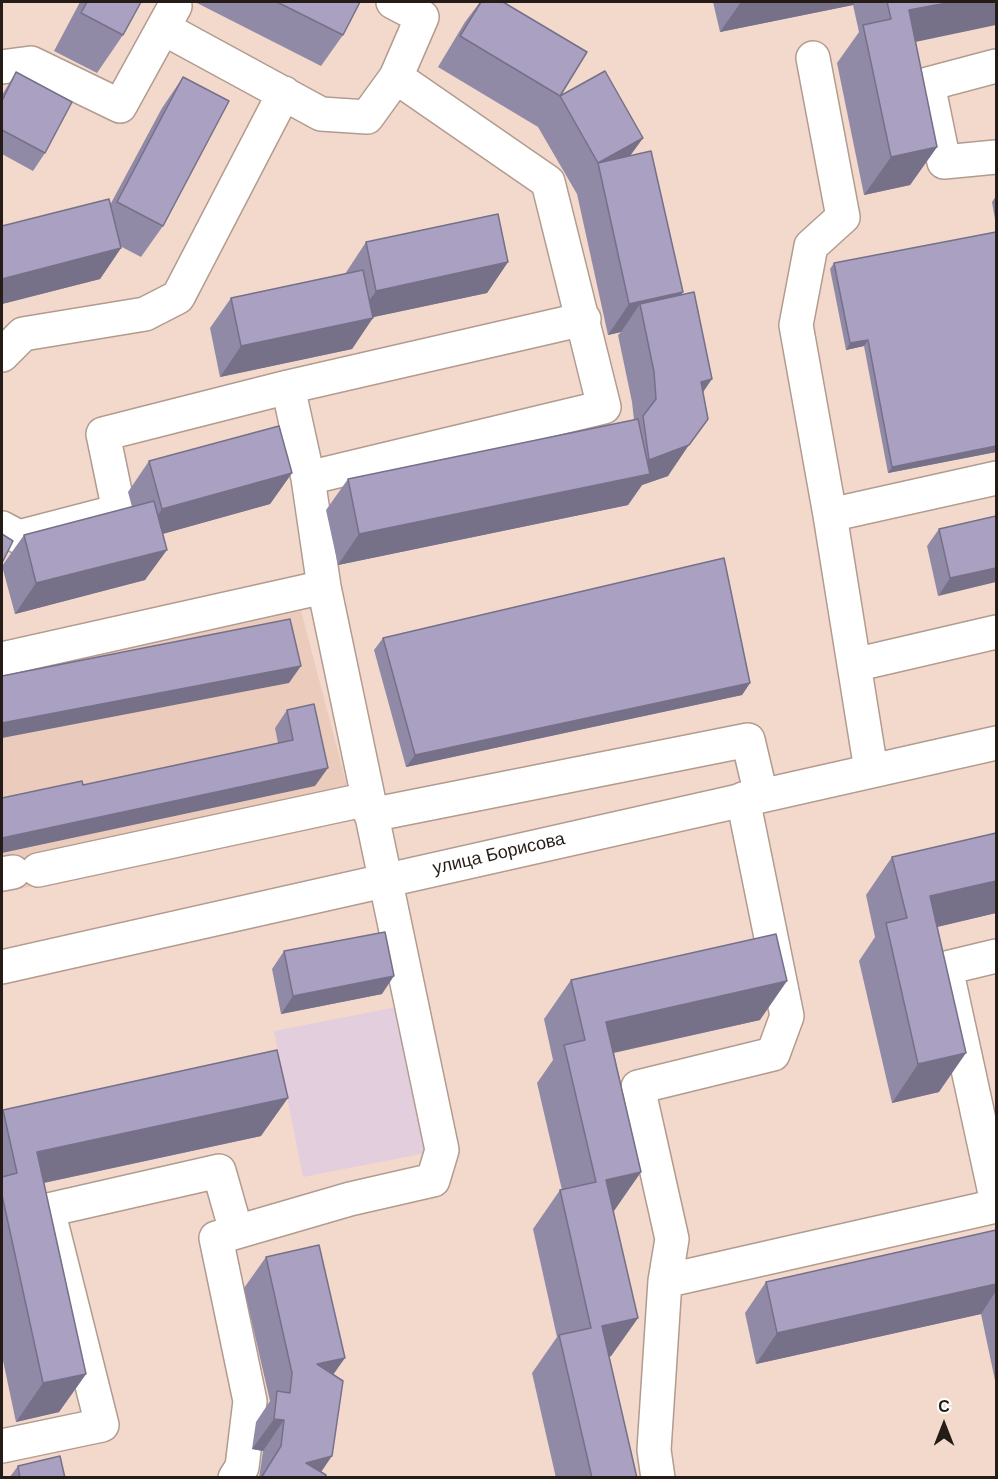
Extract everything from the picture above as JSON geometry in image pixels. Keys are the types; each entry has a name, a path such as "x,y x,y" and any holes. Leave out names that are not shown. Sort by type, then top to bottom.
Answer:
{"main road":[{"path":"2,67 32,63 120,106 169,17 284,93 321,114 367,117 396,77 426,9 393,2"},
{"path":"813,58 843,217 811,246 796,325 830,515 871,770"},
{"path":"996,66 928,84 944,162 996,157"},
{"path":"308,478 604,407 548,182 396,77"},
{"path":"2,355 23,334 145,314 178,297 284,93"},
{"path":"2,528 19,537 119,511 103,434 288,387 584,320"},
{"path":"235,1478 242,1467 250,1401 216,1238 350,1199 433,1180 442,1150 324,587 308,478 288,387"},
{"path":"830,515 996,478"},
{"path":"2,659 324,587"},
{"path":"854,665 996,632"},
{"path":"17,872 748,740 752,797 787,1016 772,1054 638,1087 672,1239 665,1281 654,1450 658,1478"},
{"name":"улица Борисова","path":"2,967 996,743"},
{"path":"996,956 946,968 996,1198"},
{"path":"2,1446 102,1425 48,1210 219,1172 236,1231"},
{"path":"665,1281 996,1206"}],"shaded area":[{"path":"301,611 355,816 2,893 2,677"},
{"path":"402,1006 431,1152 303,1177 274,1031"}],"building":[{"path":"87,2 141,2 123,35 81,13"},
{"path":"277,2 360,2 343,35"},
{"path":"481,2 503,2 587,52 560,96 460,36"},
{"path":"887,2 952,2 909,10 937,147 891,157 863,25 891,19"},
{"path":"605,71 643,138 598,163 560,96"},
{"path":"16,72 72,102 45,153 2,130 2,101"},
{"path":"183,77 229,101 163,226 117,202"},
{"path":"651,151 683,292 629,304 598,163"},
{"path":"109,199 121,248 2,279 2,226"},
{"path":"498,214 508,262 376,291 366,242"},
{"path":"996,232 996,446 892,467 868,340 850,343 834,263"},
{"path":"363,270 373,318 241,346 231,298"},
{"path":"694,292 712,379 701,382 708,419 689,445 649,460 643,416 656,399 654,372 640,304"},
{"path":"638,419 650,474 359,534 348,479"},
{"path":"279,426 292,473 162,509 149,461"},
{"path":"154,501 167,550 36,583 24,535"},
{"path":"996,516 996,568 950,578 939,529"},
{"path":"2,534 13,541 2,563"},
{"path":"724,558 750,683 415,755 383,638"},
{"path":"290,619 301,666 2,723 2,676"},
{"path":"314,704 328,768 2,838 2,798 82,781 83,785 293,740 287,710"},
{"path":"996,833 996,881 930,896 966,1053 918,1064 886,923 907,918 892,857"},
{"path":"385,932 394,976 293,996 284,951"},
{"path":"776,934 787,981 606,1022 641,1172 606,1180 638,1318 602,1326 637,1478 592,1478 559,1335 591,1328 560,1190 596,1182 564,1045 585,1040 571,980"},
{"path":"277,1050 288,1098 37,1152 86,1374 43,1383 2,1195 2,1177 17,1173 3,1110"},
{"path":"996,1230 996,1284 777,1333 766,1282"},
{"path":"319,1245 345,1358 317,1364 343,1381 332,1456 306,1463 326,1475 325,1478 261,1478 281,1446 284,1420 274,1419 277,1391 290,1393 292,1373 266,1257"},
{"path":"60,1456 65,1478 20,1478 18,1466"}]}
